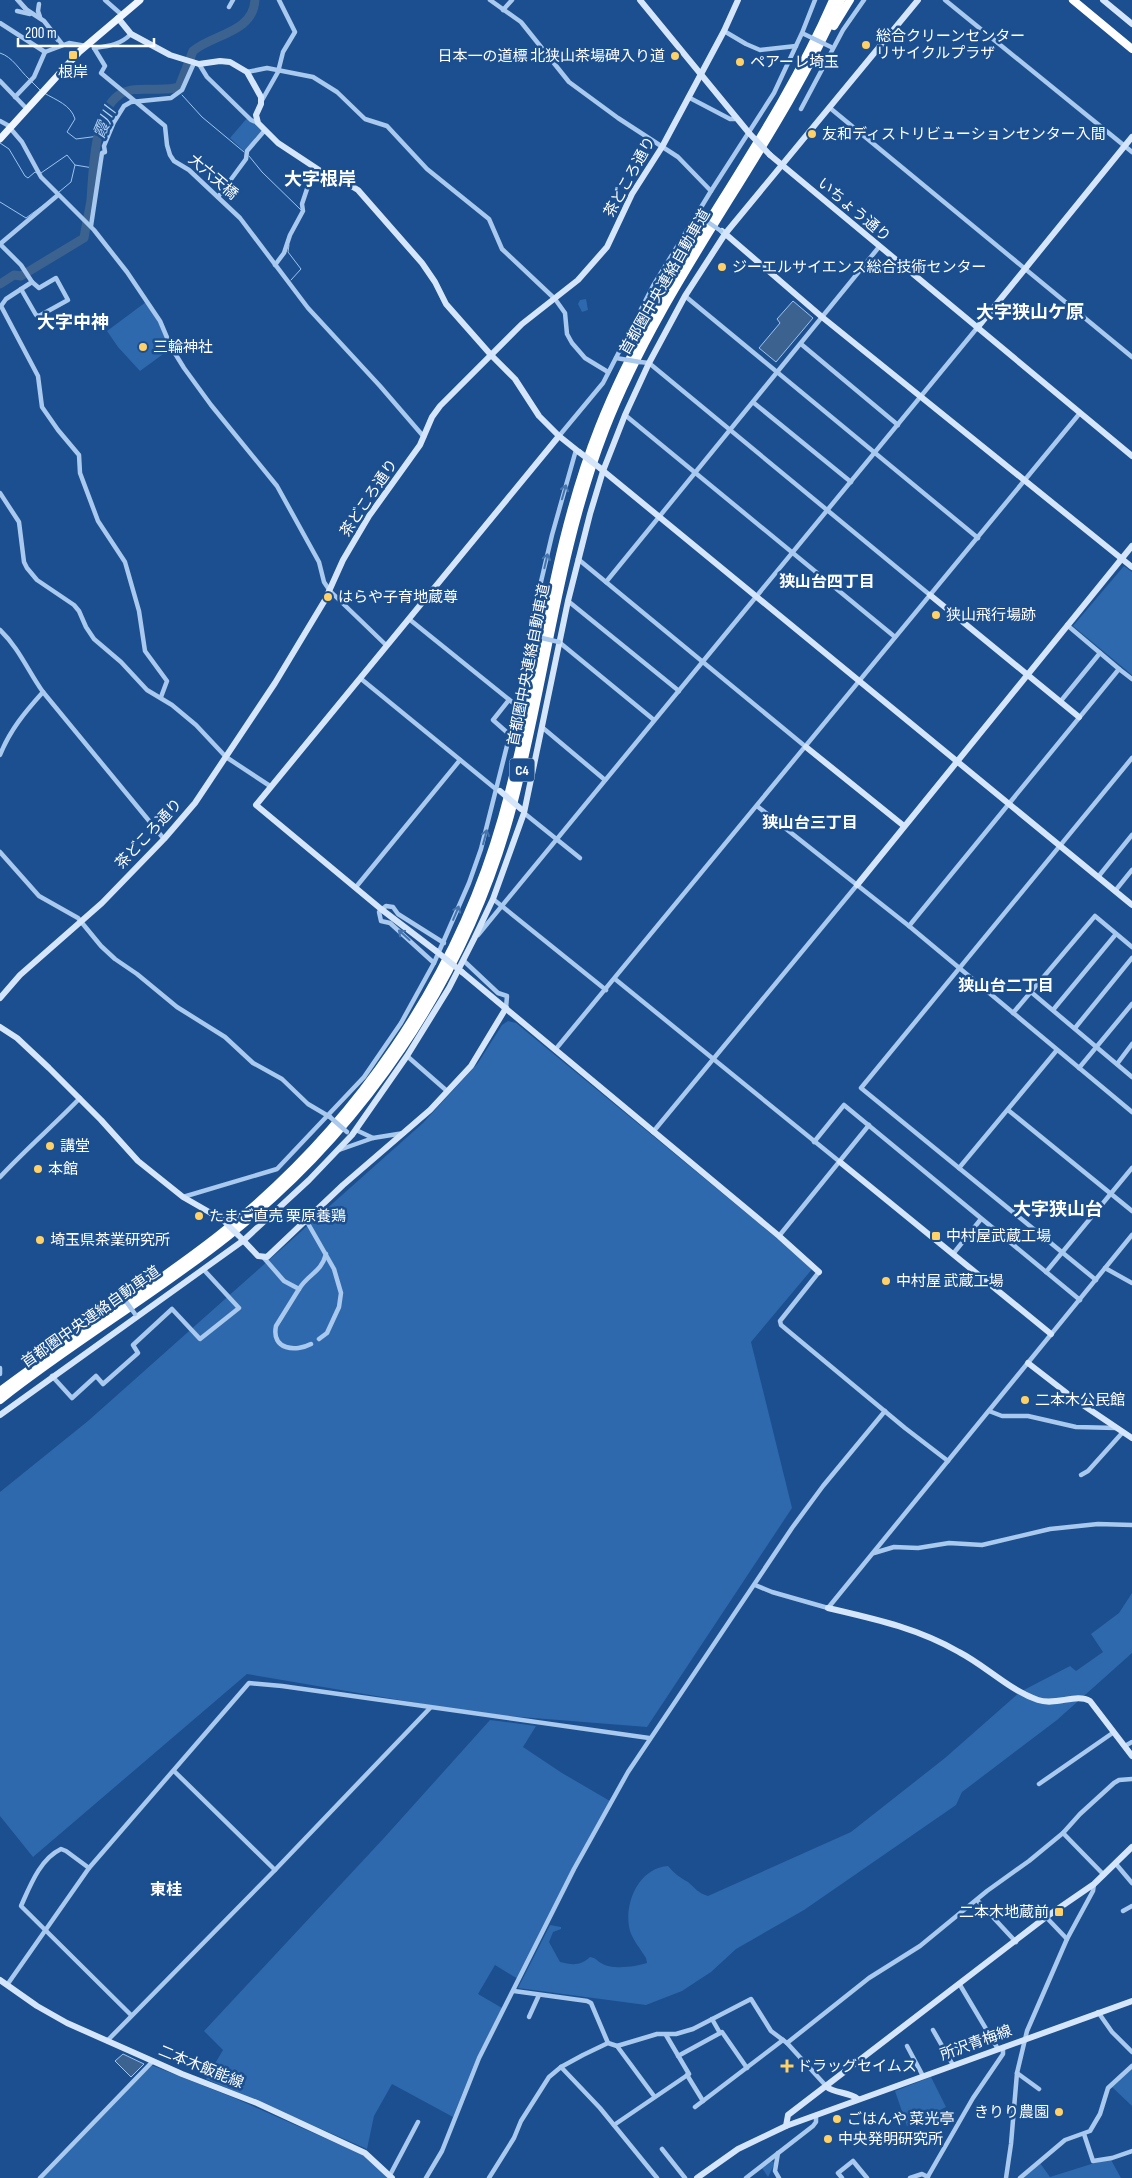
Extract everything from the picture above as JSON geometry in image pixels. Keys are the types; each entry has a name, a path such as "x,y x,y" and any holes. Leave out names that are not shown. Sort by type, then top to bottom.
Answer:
{"highway":[{"name":"首都圏中央連絡自動車道","path":"0,1391 196,1253 269,1193 322,1140 355,1100 389,1056 420,1007 468,912 500,826 517,757 565,529 580,477 599,426 624,369 661,296 798,72 832,0"},
{"name":"首都圏中央連絡自動車道","path":"0,1400 200,1258 266,1204 309,1163 360,1105 394,1060 427,1010 475,915 510,818 572,531 605,429 642,346 667,300 798,86 841,0"},
{"path":"798,86 850,0"},
{"path":"1073,0 1132,49"},
{"path":"1079,0 1132,43"}],"main road":[{"path":"0,139 86,45 137,1"}],"street":[{"path":"18,0 41,18"},
{"path":"105,0 120,17 131,34 180,58 195,63 225,61 235,64 247,72 259,91 261,104"},
{"path":"228,7 232,0"},
{"path":"258,123 256,115 278,69 282,52 295,32 279,0"},
{"path":"490,0 521,22 569,82 618,118 678,157 711,191"},
{"path":"503,10 512,0"},
{"name":"いちょう通り","path":"640,0 735,119 781,166 1132,456"},
{"name":"茶どころ通り","path":"0,998 20,975 102,903 164,839 195,803 275,683 330,591 344,560 369,516 424,437 432,418 440,406 522,324 578,280 606,247 632,194 662,147 724,31 738,0"},
{"path":"815,0 803,34 774,92 696,214 653,286 603,383 256,805 356,887 381,910 436,951 506,1008 779,1236 819,1272 780,1323 885,1412 948,1461"},
{"path":"801,109 843,30 864,0"},
{"path":"0,1415 136,1315 203,1270 279,1209 338,1151 408,1056 464,961 493,899 522,811 543,728 568,601 602,470 649,363 685,296 723,232 830,108 918,0"},
{"path":"946,0 1132,152"},
{"path":"1103,0 1132,24"},
{"path":"39,4 38,11 41,18 62,44"},
{"path":"17,11 34,14"},
{"path":"0,23 45,52 54,50 68,42 94,48 114,45 124,41 131,34"},
{"path":"724,31 760,50 796,46"},
{"path":"803,34 833,48"},
{"name":"大六天橋","path":"94,48 105,66 101,73 165,126 167,145 174,161 189,170 240,218 324,327 380,386 424,437"},
{"path":"15,97 34,76 45,52"},
{"path":"92,228 102,153 105,152 104,146 118,114 124,106 134,101 171,98 182,90 195,63"},
{"path":"195,63 251,120 258,123 278,143 302,157 314,168 331,178 352,186 369,201 422,263 435,282 446,304 515,379 539,416 559,436 958,760 1132,905"},
{"path":"247,72 259,68 278,69 313,77 342,95 365,119 387,126 427,169 489,219 502,249 555,299 565,313 567,334 572,343 585,358 608,372"},
{"path":"0,81 27,109"},
{"path":"688,97 730,119 735,119"},
{"path":"830,108 1132,357"},
{"path":"0,120 10,127 22,142 41,177 92,228 149,303 184,368 211,405 277,486 319,562 324,582 330,591 386,645"},
{"path":"218,197 246,159 248,151 265,130"},
{"path":"474,940 921,398 1132,138"},
{"path":"275,265 284,253 290,235 303,211 302,204 314,168"},
{"path":"21,289 36,315 39,316 68,300 56,278 39,288 0,244 57,194"},
{"path":"696,214 723,232 822,317 1132,567"},
{"path":"606,582 880,247"},
{"path":"31,280 6,299 2,306 38,376 42,408 79,455 80,473 98,521 125,562 139,611 145,651 167,681 161,698"},
{"path":"685,296 978,538"},
{"path":"801,344 898,425"},
{"path":"616,358 649,363 1079,717"},
{"path":"754,403 851,482"},
{"path":"555,1050 616,979 859,680 1080,413"},
{"path":"625,415 895,637"},
{"path":"183,1197 277,1169 329,1117 364,1077 401,1023 434,963 444,944 481,849 498,790 517,706 532,620 552,535 578,451"},
{"path":"0,493 19,522 24,562 32,574 74,605 94,638 121,662 147,690 161,698 196,725 226,757 270,786"},
{"path":"653,1132 857,885 1132,546"},
{"path":"578,559 904,826"},
{"path":"568,601 679,691"},
{"path":"409,618 517,706"},
{"path":"1067,626 1132,679"},
{"path":"0,630 20,652 31,675 43,692 164,839"},
{"path":"529,636 559,642 654,720"},
{"path":"1060,702 1100,653"},
{"path":"909,926 1119,669"},
{"path":"360,678 580,858"},
{"path":"0,755 8,735 21,716 43,692"},
{"path":"509,700 493,720 510,735"},
{"path":"543,728 605,780"},
{"path":"1096,1280 861,1088 1132,758"},
{"path":"356,887 460,760"},
{"path":"757,806 909,926 1132,1112"},
{"path":"1098,877 1132,835"},
{"path":"0,852 39,896 72,913 82,921 101,946 115,959 137,974 177,1007 226,1037 252,1063 282,1080 308,1104 352,1132 373,1138"},
{"path":"1115,891 1132,870"},
{"path":"493,899 606,990"},
{"path":"434,963 390,923 381,921 378,915 386,906 393,906 398,914 444,944"},
{"path":"1013,1013 1095,916 1132,947"},
{"path":"1053,1010 1116,934"},
{"path":"1075,1028 1132,958"},
{"path":"264,1258 376,1156 405,1133 471,1066 506,1008 507,996 498,993 464,961"},
{"path":"616,979 1051,1334"},
{"path":"1031,992 1132,1077"},
{"path":"1079,1068 1132,1004"},
{"path":"0,1027 28,1048 80,1098 138,1161 183,1197 223,1220 258,1256 264,1258 284,1280 299,1289"},
{"path":"1117,1064 1132,1044"},
{"path":"959,1168 1057,1050"},
{"path":"408,1056 447,1091"},
{"path":"0,1177 2,1170 80,1098"},
{"path":"814,1142 844,1105 1080,1300"},
{"path":"1008,1110 1132,1211"},
{"path":"779,1236 869,1125"},
{"path":"338,1151 373,1138 405,1133"},
{"path":"1046,1272 1132,1168"},
{"path":"953,1254 981,1219"},
{"path":"306,1220 334,1269 340,1287 341,1301 327,1333 319,1339"},
{"path":"828,1608 1132,1235"},
{"path":"311,1344 301,1348 283,1346 276,1336 276,1326 306,1279 321,1268 326,1254"},
{"path":"321,1268 334,1269"},
{"path":"1105,1268 1132,1283"},
{"path":"52,1376 72,1398 96,1376 103,1384 138,1353 134,1345 172,1309 200,1340 239,1308 203,1270"},
{"path":"120,1293 136,1315"},
{"path":"1028,1363 1076,1401 1132,1438"},
{"path":"0,1368 0,1374"},
{"path":"989,1411 1002,1416 1028,1416 1076,1427 1120,1430"},
{"path":"426,2178 442,2151 479,2058 598,1824 649,1738 809,1504 885,1412"},
{"path":"1081,1476 1088,1471 1120,1430"},
{"path":"872,1554 894,1547 918,1548 949,1543 982,1545 1050,1529 1098,1524 1132,1525"},
{"path":"755,1585 772,1592 828,1608 900,1625 919,1632 960,1652 1016,1689 1038,1700 1057,1702 1085,1698 1090,1701 1132,1756"},
{"path":"7,1985 89,1868 249,1683 282,1686 649,1738"},
{"path":"107,2041 275,1870 430,1708"},
{"path":"1040,1784 1114,1732"},
{"path":"1125,1746 1132,1742"},
{"path":"174,1771 275,1870"},
{"path":"695,2107 869,1978 920,1946 1063,1833 1080,1814 1114,1783 1119,1780 1132,1779"},
{"path":"1063,1833 1104,1875"},
{"path":"786,2126 788,2114 960,1985 1046,1917 1094,1884 1132,1847"},
{"path":"89,1868 66,1850 61,1849 49,1857 32,1883 21,1906 131,2015"},
{"path":"1116,1864 1132,1883"},
{"path":"1006,2178 1017,2073 1027,2031 1067,1939 1094,1884"},
{"path":"977,1900 1016,1942"},
{"path":"1123,1911 1132,1906"},
{"path":"1046,1917 1067,1939"},
{"name":"二本木飯能線","path":"0,1980 53,2016 356,2148 372,2157 391,2177"},
{"path":"910,2178 922,2174 927,2177 973,2098 1003,2054 960,1985"},
{"path":"514,1991 588,2001 591,2003 608,2043"},
{"path":"529,2017 539,1995"},
{"path":"617,2046 657,2034 676,2034 693,2029 751,1999 771,2031 785,2042 826,2087 830,2090 853,2095 858,2099"},
{"name":"所沢青梅線","path":"697,2178 738,2150 786,2126 1132,2001"},
{"path":"1098,2012 1112,2032 1132,2052"},
{"path":"712,2019 747,2068"},
{"path":"933,2030 952,2065"},
{"path":"678,2056 720,2032"},
{"path":"666,2035 703,2101"},
{"path":"489,2178 514,2138 521,2121 543,2084 561,2067 608,2043 617,2046 654,2096"},
{"path":"907,2046 924,2076"},
{"path":"40,2178 153,2061"},
{"path":"1020,2178 1061,2143 1090,2131 1100,2114 1108,2088 1132,2066"},
{"path":"561,2067 614,2125 656,2178"},
{"path":"1017,2073 1039,2089"},
{"path":"614,2125 687,2075"},
{"path":"746,2178 814,2126 816,2115"},
{"path":"391,2177 418,2122"},
{"path":"1084,2134 1093,2162 1132,2151"},
{"path":"662,2149 685,2178"},
{"path":"778,2153 775,2171 779,2178"},
{"path":"842,2178 838,2173 853,2161 867,2178"}],"shaded area":[{"path":"248,117 262,130 244,151 230,138"},
{"path":"586,299 588,310 582,312 578,304 580,300"},
{"path":"793,301 813,318 776,362 759,348 780,323 777,319"},
{"path":"146,302 158,322 170,349 140,371 118,347 107,331"},
{"path":"1124,566 1132,572 1132,675 1073,626"},
{"path":"508,1021 516,1023 813,1268 751,1342 792,1508 647,1727 482,1714 247,1674 33,1857 0,1816 0,1492 88,1421 423,1123 478,1063 502,1025"},
{"path":"1132,1593 1132,1653 1057,1720 962,1792 956,1805 804,1910 736,1949 711,1972 682,1991 646,2005 518,1988 550,1925 561,1927 561,1929 553,1932 549,1942 560,1962 576,1964 590,1957 611,1967 630,1967 647,1963 630,1931 628,1921 629,1910 635,1890 641,1881 648,1873 657,1868 668,1866 699,1892 708,1896 851,1832 945,1758 1020,1692 1070,1666 1076,1671 1103,1652 1091,1634 1119,1613"},
{"path":"490,1720 536,1726 523,1747 562,1773 610,1801 518,1979 495,1965 478,1994 502,2008 477,2057 453,2117 392,2084 374,2116 367,2149 206,2079 223,2050 204,2031 384,1838"},
{"path":"123,2054 144,2064 131,2077 115,2061"},
{"path":"151,2065 232,2097 361,2154 370,2159 388,2178 42,2178"},
{"path":"1132,2068 1132,2106 1112,2087"},
{"path":"931,2077 946,2107 907,2126 895,2091"},
{"path":"1104,2160 1111,2160 1121,2178 1023,2178 1040,2163 1050,2177"},
{"path":"772,2161 775,2163 768,2177 762,2168"}],"waterway":[{"path":"15,0 24,10"},
{"name":"霞川","path":"0,284 14,275 21,276 84,238 91,200 96,144 104,115 111,103 119,95 132,90 172,89 179,87 193,51 201,45 240,26 253,11 255,0"},
{"path":"50,32 57,42"},
{"path":"0,53 12,61 29,79"},
{"path":"31,81 41,91"},
{"path":"44,93 62,103 73,114 75,119 67,132 76,139 99,136"},
{"path":"182,95 202,117 244,152"},
{"path":"0,143 9,149 25,176 28,178 35,172 37,173"},
{"path":"41,173 67,155 75,165"},
{"path":"249,156 262,172 301,210"},
{"path":"59,192 71,182 75,165 93,168"},
{"path":"0,202 26,218 45,204"},
{"path":"289,245 288,252 301,269 291,280"}],"place":[{"name":"総合クリーンセンター リサイクルプラザ","path":"866,45"},
{"name":"根岸","path":"73,55"},
{"name":"日本一の道標 北狭山茶場碑入り道","path":"675,56"},
{"name":"ペアーレ埼玉","path":"740,62"},
{"name":"友和ディストリビューションセンター入間","path":"812,134"},
{"name":"ジーエルサイエンス総合技術センター","path":"722,267"},
{"name":"三輪神社","path":"143,347"},
{"name":"はらや子育地蔵尊","path":"328,597"},
{"name":"狭山飛行場跡","path":"936,615"},
{"name":"講堂","path":"50,1146"},
{"name":"本館","path":"38,1169"},
{"name":"たまご直売 栗原養鶏","path":"199,1216"},
{"name":"中村屋武蔵工場","path":"936,1236"},
{"name":"埼玉県茶業研究所","path":"40,1240"},
{"name":"中村屋 武蔵工場","path":"886,1281"},
{"name":"二本木公民館","path":"1025,1400"},
{"name":"二本木地蔵前","path":"1059,1912"},
{"name":"ドラッグセイムス","path":"787,2066"},
{"name":"きりり農園","path":"1059,2112"},
{"name":"ごはんや 菜光亭","path":"837,2119"},
{"name":"中央発明研究所","path":"828,2139"}],"district":[{"name":"大字根岸","path":"320,179"},
{"name":"大字狭山ケ原","path":"1030,312"},
{"name":"大字中神","path":"73,322"},
{"name":"狭山台四丁目","path":"827,582"},
{"name":"狭山台三丁目","path":"810,823"},
{"name":"狭山台二丁目","path":"1006,986"},
{"name":"大字狭山台","path":"1058,1209"},
{"name":"東桂","path":"166,1890"}]}
